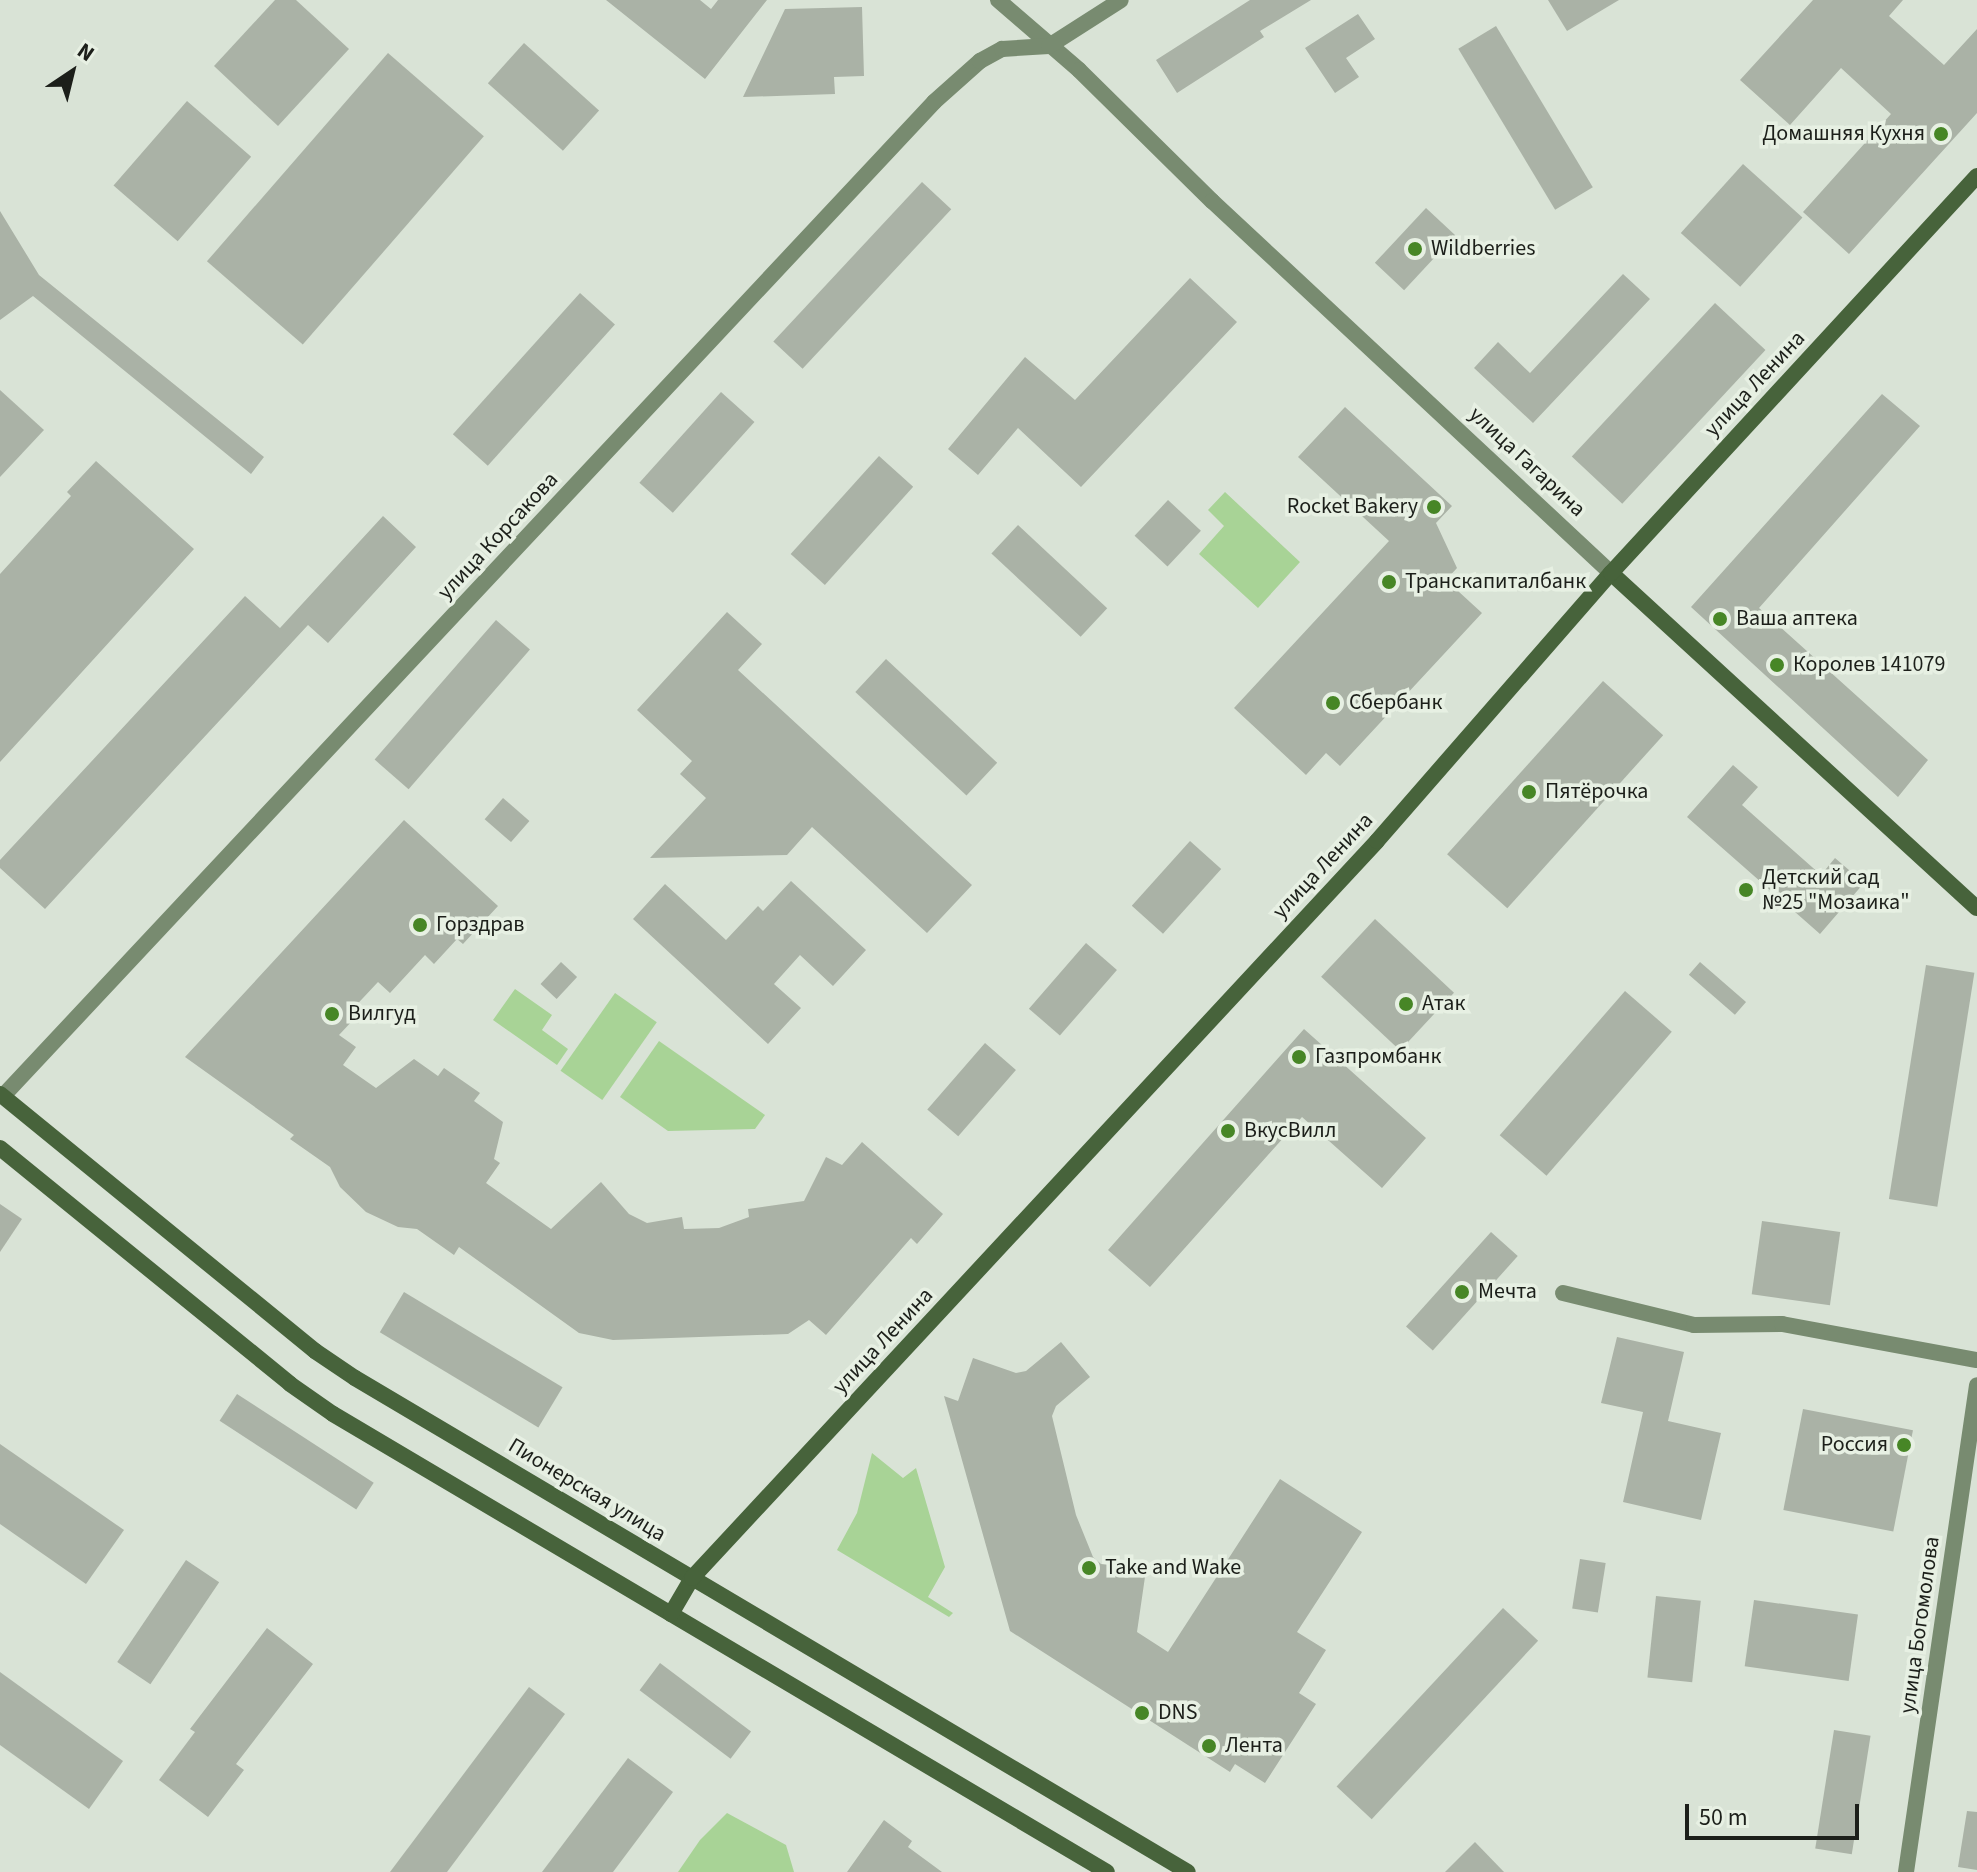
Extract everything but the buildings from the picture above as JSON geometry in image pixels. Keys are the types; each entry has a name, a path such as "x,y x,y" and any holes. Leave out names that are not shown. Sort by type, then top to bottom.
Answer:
{"main road":[{"name":"улица Ленина","path":"671,1614 692,1578 1370,849 1611,573 1977,176"},
{"name":"улица Гагарина","path":"1611,573 1977,908"},
{"name":"Пионерская улица","path":"1,1095 315,1351 355,1378 1188,1872"},
{"path":"0,1148 311,1399 1107,1872"}],"street":[{"name":"улица Гагарина","path":"998,0 1079,70 1212,201 1611,573"},
{"path":"1049,46 1121,0"},
{"name":"улица Корсакова","path":"1,1095 934,102 980,61 1002,49 1049,46"},
{"path":"1563,1293 1694,1325 1782,1324 1977,1360"},
{"name":"улица Богомолова","path":"1906,1872 1977,1385"}],"green space":[{"path":"1225,492 1300,562 1258,608 1199,554 1224,526 1208,510"},
{"path":"515,989 552,1015 542,1030 568,1049 557,1065 493,1020"},
{"path":"615,993 657,1022 602,1100 561,1071"},
{"path":"659,1041 765,1115 755,1129 668,1131 620,1097"},
{"path":"872,1453 903,1478 916,1468 945,1567 928,1597 953,1613 949,1617 837,1550 857,1513"},
{"path":"727,1813 786,1845 794,1872 678,1872 700,1840"}],"place":[{"name":"Домашняя Кухня","path":"1941,134"},
{"name":"Wildberries","path":"1415,249"},
{"name":"Rocket Bakery","path":"1434,507"},
{"name":"Транскапиталбанк","path":"1389,582"},
{"name":"Ваша аптека","path":"1720,619"},
{"name":"Королев 141079","path":"1777,665"},
{"name":"Сбербанк","path":"1333,703"},
{"name":"Пятёрочка","path":"1529,792"},
{"name":"Детский сад №25 \"Мозаика\"","path":"1746,890"},
{"name":"Горздрав","path":"420,925"},
{"name":"Атак","path":"1406,1004"},
{"name":"Вилгуд","path":"332,1014"},
{"name":"Газпромбанк","path":"1299,1057"},
{"name":"ВкусВилл","path":"1228,1131"},
{"name":"Мечта","path":"1462,1292"},
{"name":"Россия","path":"1904,1445"},
{"name":"Take and Wake","path":"1089,1568"},
{"name":"DNS","path":"1142,1713"},
{"name":"Лента","path":"1209,1746"}]}
